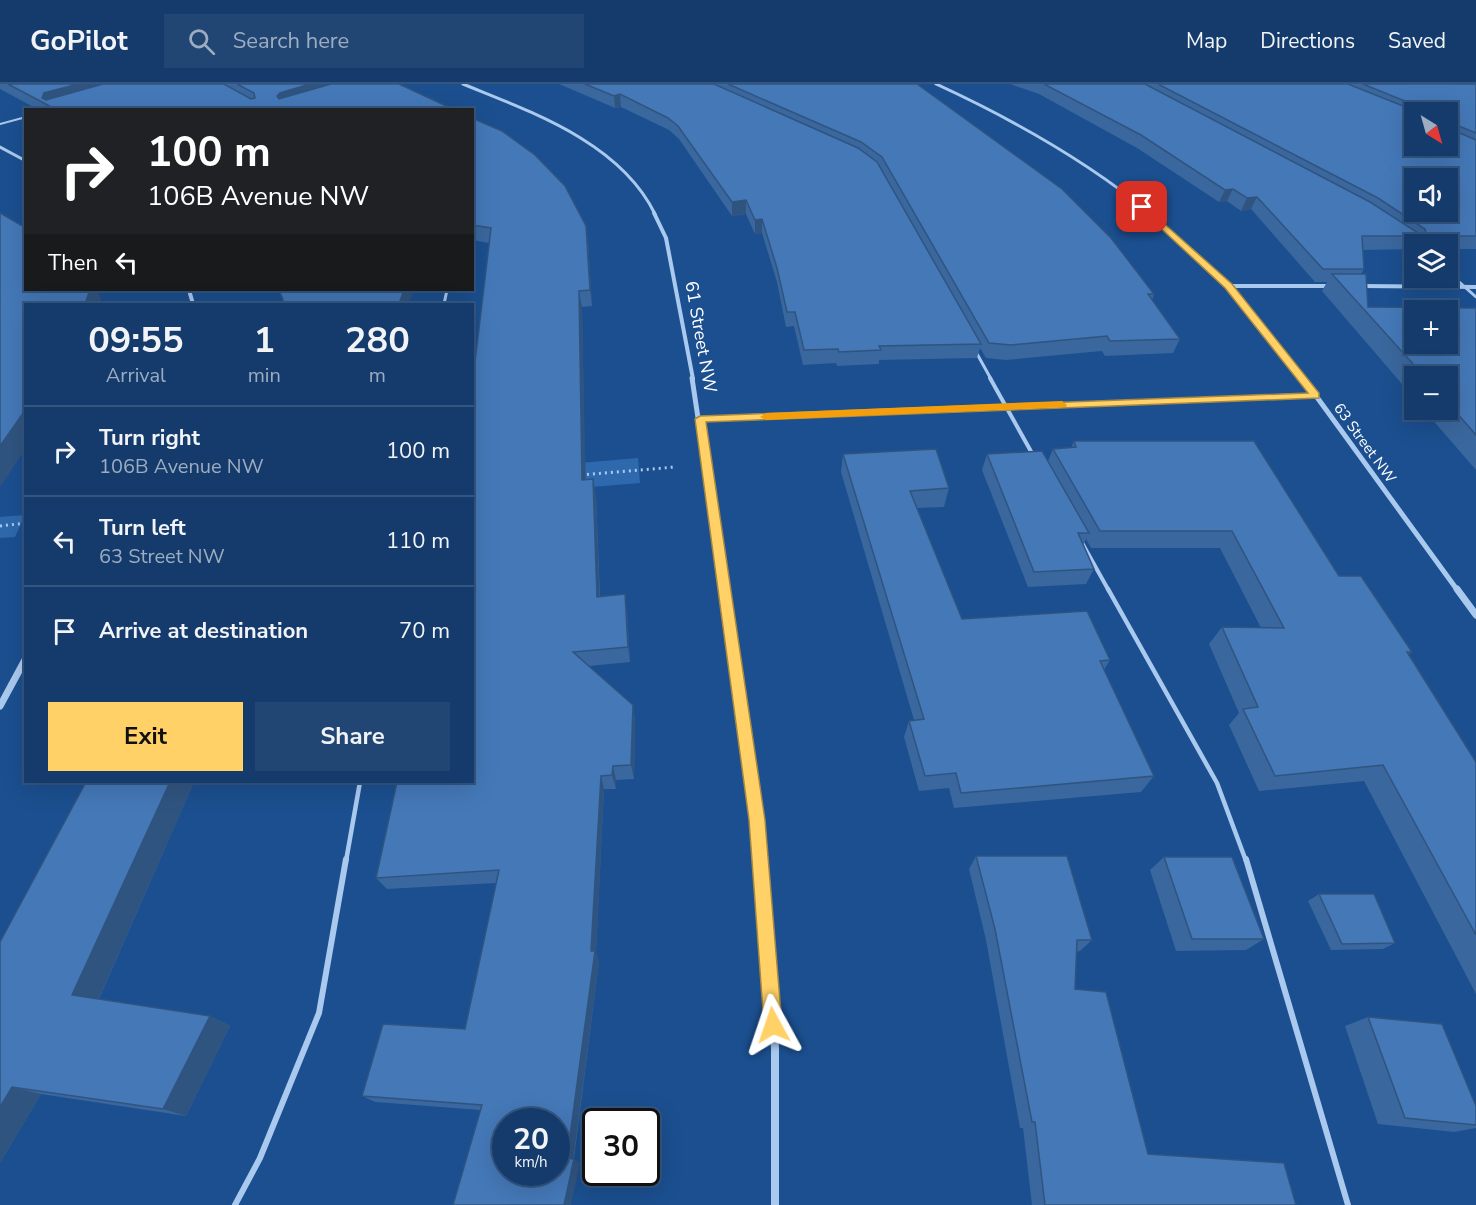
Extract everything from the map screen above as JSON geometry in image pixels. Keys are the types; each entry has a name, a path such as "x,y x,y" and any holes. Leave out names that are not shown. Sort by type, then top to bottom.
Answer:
{"street":[{"name":"61 Street NW","path":"463,84 562,128 619,166 640,189 657,214 669,248 700,419 757,820 775,1048 775,1205"},
{"name":"63 Street NW","path":"936,84 993,111 1082,162 1150,214 1228,286 1315,395 1476,615"},
{"path":"0,147 24,160"},
{"path":"1228,286 1340,286"},
{"path":"1351,286 1476,287"},
{"path":"700,419 1315,395"},
{"path":"0,706 24,662"}],"lane":[{"path":"0,124 24,118"},
{"path":"1458,281 1476,297"},
{"path":"973,346 1039,465"},
{"path":"1079,537 1217,783 1245,856 1347,1205"},
{"path":"235,1205 260,1158 319,1013 360,783"}],"path":[{"path":"575,476 706,465"},
{"path":"0,525 24,523"}],"shaded area":[{"path":"638,458 640,483 474,497 474,472"},
{"path":"24,515 15,537 0,538 0,517"}],"building":[{"path":"8,84 78,84 44,93 42,98 46,100 103,84 224,84 251,99 255,98 254,93 237,84 310,84 280,93 277,96 279,99 331,84 399,84 451,108 53,108"},
{"path":"585,84 714,84 858,148 877,162 981,344 879,346 881,350 839,352 838,349 804,350 795,312 787,312 762,219 755,220 746,200 732,202 678,126 668,118 620,94 614,96"},
{"path":"728,84 917,84 1062,189 1111,238 1154,294 1148,294 1180,339 1110,341 1107,336 1011,345 989,343 882,157 861,142"},
{"path":"1044,84 1145,84 1370,202 1419,234 1362,236 1364,269 1323,269 1257,197 1247,198 1233,189 1225,190 1141,135"},
{"path":"1158,84 1348,84 1404,106 1404,156 1458,156 1458,132 1476,140 1476,236 1424,234 1426,233 1425,229 1414,222 1458,222 1458,168 1404,168 1404,215 1378,198"},
{"path":"1363,84 1476,84 1476,133 1458,126 1458,102 1407,102"},
{"path":"474,119 502,131 535,155 565,186 586,226 590,290 579,291 582,480 593,479 597,597 625,594 628,647 573,652 633,705 631,765 613,766 612,775 601,776 591,951 595,951 570,1136 570,1108 492,1108 492,1186 568,1186 564,1205 453,1205 482,1105 362,1096 383,1024 465,1029 499,870 376,878 397,783 474,783 474,370 491,228 474,225"},
{"path":"0,213 24,227 24,291 90,291 85,303 24,303 24,412 0,446"},
{"path":"1332,274 1366,274 1368,307 1404,307 1404,354"},
{"path":"279,291 404,291 399,303 283,303"},
{"path":"1458,308 1476,308 1476,435 1458,414 1458,366 1415,366 1404,354 1458,354"},
{"path":"1074,441 1254,441 1339,576 1361,576 1412,652 1407,652 1476,762 1476,935 1383,765 1275,776 1243,709 1258,707 1222,627 1284,628 1232,531 1100,531 1053,449 1076,447"},
{"path":"936,449 949,488 910,491 962,619 1087,611 1110,660 1100,661 1154,776 961,793 956,773 925,776 909,721 924,719 843,454"},
{"path":"1042,451 1089,533 1078,533 1094,569 1034,572 987,454"},
{"path":"85,783 170,783 72,995 210,1016 163,1109 12,1087 0,1107 0,942"},
{"path":"976,856 1067,856 1092,940 1077,940 1075,989 1106,992 1148,1154 1284,1163 1296,1205 1045,1205 1035,1122 1032,1122 995,929"},
{"path":"1164,857 1232,857 1264,939 1192,939"},
{"path":"1319,894 1374,894 1395,943 1342,944"},
{"path":"1368,1017 1442,1024 1476,1106 1476,1125 1405,1118"},
{"path":"570,1158 574,1159 570,1177"}],"slow traffic":[{"path":"766,417 1062,405"}],"route":[{"path":"773,1025 757,820 700,419 1315,395 1228,286 1203,259 1142,207"}]}
